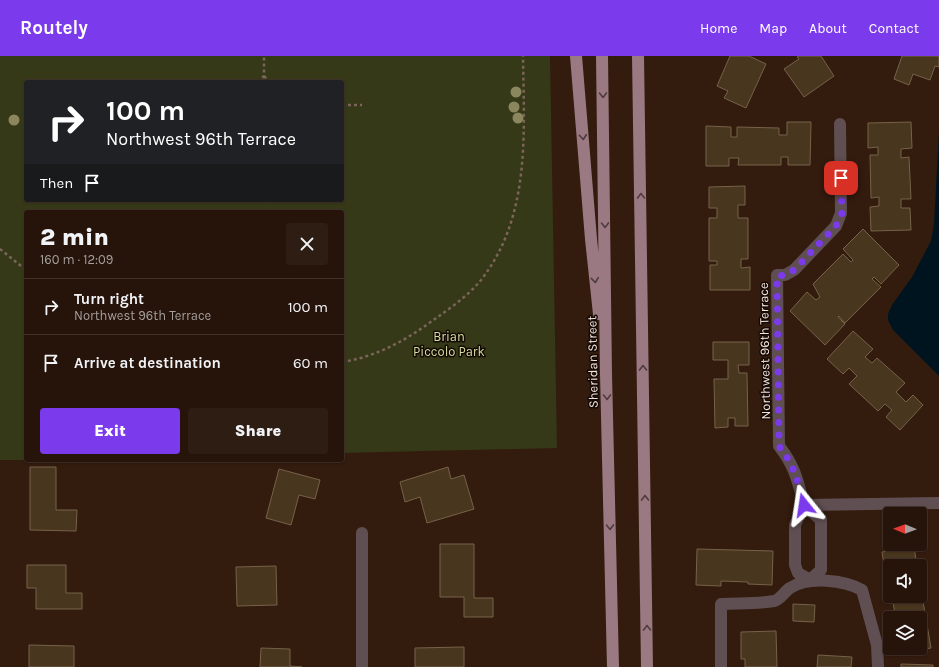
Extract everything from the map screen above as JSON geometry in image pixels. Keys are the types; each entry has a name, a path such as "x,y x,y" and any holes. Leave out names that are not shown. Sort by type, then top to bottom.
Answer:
{"main road":[{"path":"576,56 591,239 606,374"},
{"name":"Sheridan Street","path":"602,56 606,374 613,667"},
{"path":"638,56 647,667"}],"street":[{"name":"Northwest 96th Terrace","path":"804,505 795,472 790,460 779,446 777,276 785,275 794,270 836,226 842,213 840,124"},
{"path":"804,505 939,502"},
{"path":"804,505 795,525 795,565 798,573 810,580 828,581 856,586 862,590 877,645 878,667"},
{"path":"721,667 721,604 775,601 791,588 810,580 821,570 821,520 804,505"},
{"path":"362,533 362,667"}],"path":[{"path":"260,80 264,76 264,56"},
{"path":"344,362 366,356 390,347 413,335 446,311 480,282 502,247 515,212 520,184 523,107 522,56"},
{"path":"264,76 268,80"},
{"path":"344,104 362,105"},
{"path":"1,251 24,268"}],"green space":[{"name":"Brian Piccolo Park","path":"0,56 550,56 557,448 344,453 344,210 24,210 24,460 0,460"}],"water":[{"path":"939,132 939,376 893,330 888,320 888,314 892,305 912,277 931,241 934,224"}],"building":[{"path":"730,56 749,56 766,64 746,108 724,98 728,91 717,86"},
{"path":"821,56 834,76 804,97 784,69 799,59 797,57"},
{"path":"902,56 939,56 939,67 935,66 930,80 913,74 909,85 894,79"},
{"path":"787,122 811,122 810,165 788,165 788,157 781,157 781,165 738,165 739,158 729,158 729,166 706,166 706,126 731,127 731,137 737,137 737,127 779,128 779,135 787,135"},
{"path":"911,122 912,148 901,149 901,158 909,157 911,199 901,199 901,208 910,208 911,230 871,231 870,207 879,206 879,197 871,198 870,155 878,155 878,147 868,148 868,123"},
{"path":"745,186 745,205 738,205 738,218 748,218 748,259 741,259 741,268 750,267 750,290 710,290 710,265 717,265 717,261 709,261 709,218 717,218 717,208 709,208 709,187"},
{"path":"863,229 899,265 881,284 874,277 872,279 881,287 845,323 839,316 838,317 845,324 825,345 790,311 807,292 816,300 820,297 813,284 843,254 851,262 853,260 843,249"},
{"path":"853,331 873,349 865,357 872,363 877,358 905,383 896,392 906,402 913,395 923,405 900,430 886,417 892,410 885,404 878,411 849,384 857,376 849,368 843,374 827,359"},
{"path":"713,342 749,342 749,365 738,365 739,373 747,373 748,426 735,426 735,418 728,418 728,427 715,428 714,379 728,379 728,360 713,360"},
{"path":"30,467 56,467 56,510 77,510 76,531 30,530"},
{"path":"448,467 451,479 464,475 474,509 427,523 420,497 405,502 400,482"},
{"path":"279,469 320,480 315,499 299,495 291,525 266,518"},
{"path":"440,544 474,544 474,598 493,598 493,617 464,617 464,597 440,597"},
{"path":"697,549 773,551 772,585 721,581 721,586 696,585"},
{"path":"915,551 916,559 883,559 882,552"},
{"path":"27,565 66,565 66,593 82,593 82,609 36,609 36,588 27,588"},
{"path":"276,566 277,605 237,606 236,567"},
{"path":"893,603 923,603 925,611 895,611"},
{"path":"793,604 815,605 814,622 793,621"},
{"path":"927,625 931,648 927,649"},
{"path":"776,631 777,667 745,667 745,659 741,659 741,632"},
{"path":"29,645 74,646 74,667 29,667"},
{"path":"464,647 464,667 415,667 415,648"},
{"path":"261,648 290,649 290,666 302,667 260,667"},
{"path":"818,655 852,657 851,667 817,667"},
{"path":"901,664 933,665 933,667 901,667"}],"route":[{"path":"804,505 795,472 790,460 779,446 777,276 785,275 794,270 836,226 842,213 841,178"}]}
